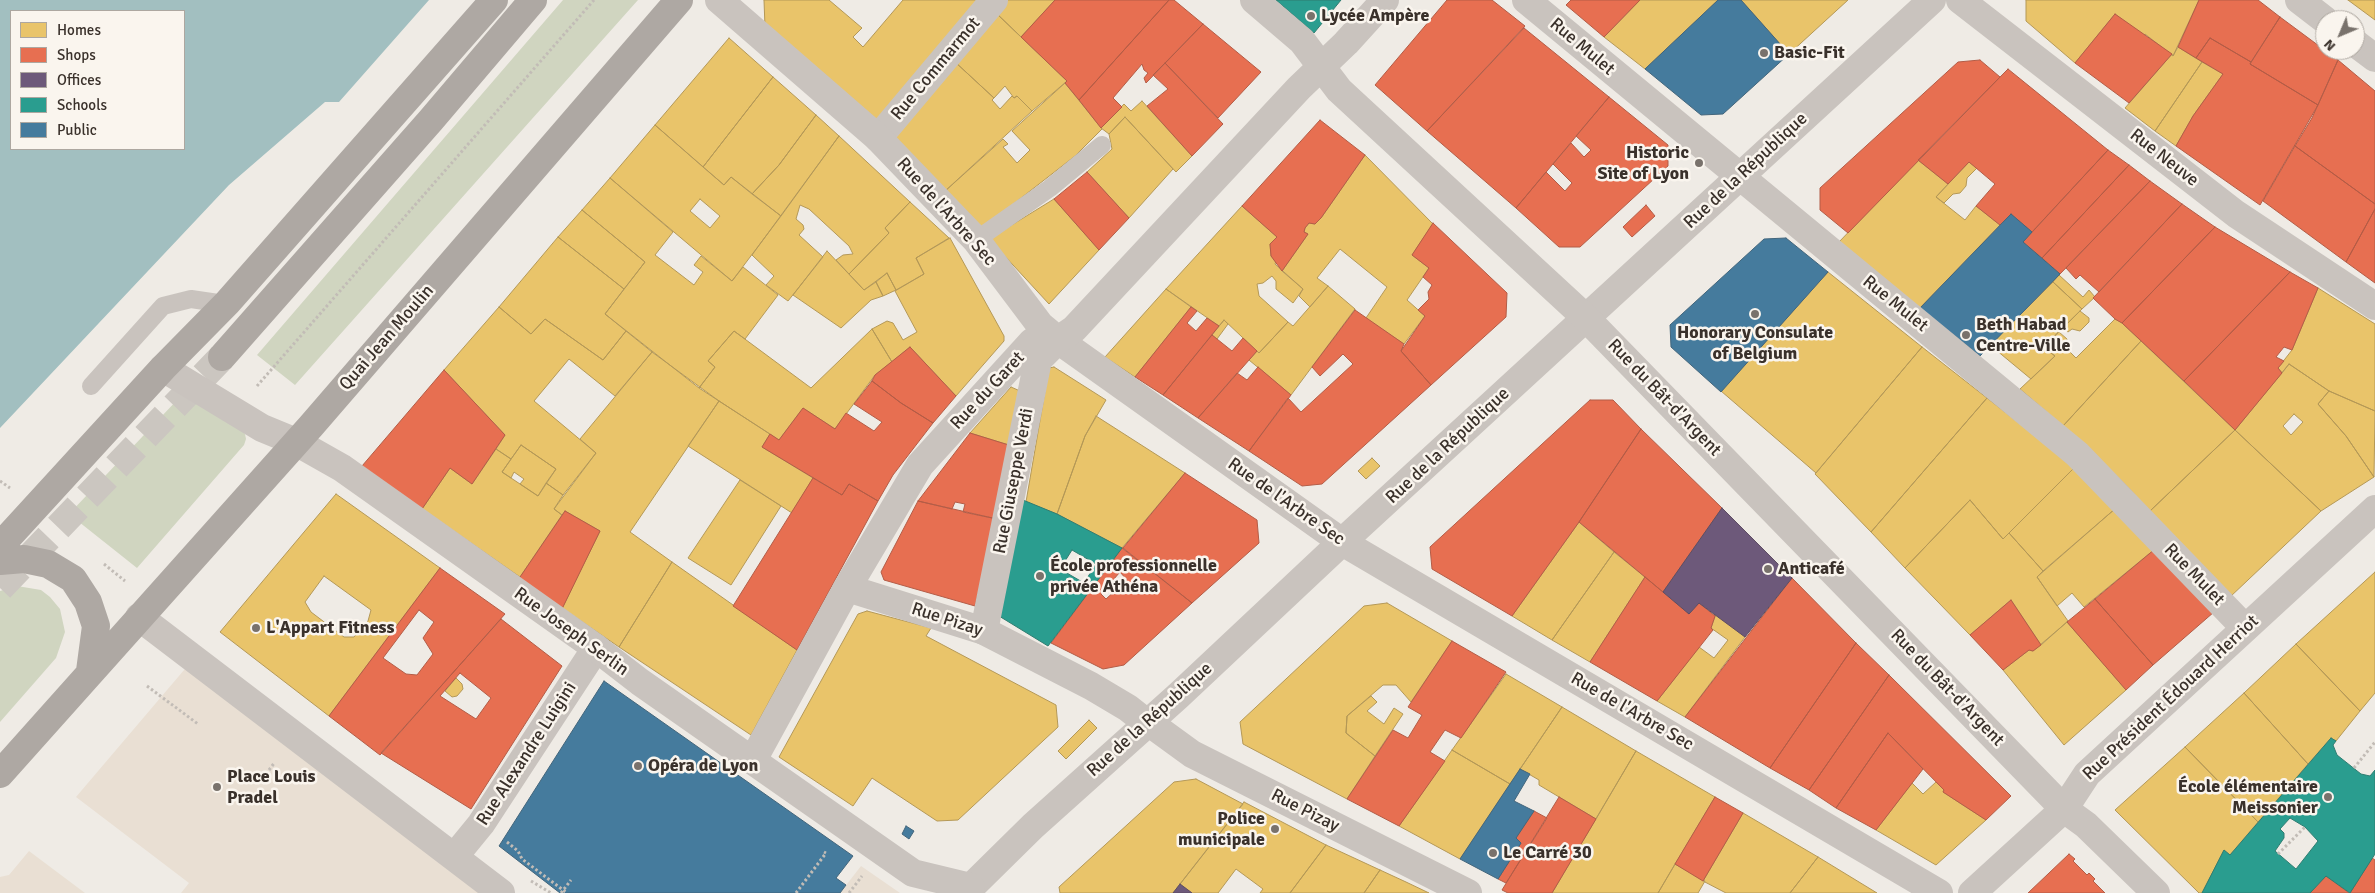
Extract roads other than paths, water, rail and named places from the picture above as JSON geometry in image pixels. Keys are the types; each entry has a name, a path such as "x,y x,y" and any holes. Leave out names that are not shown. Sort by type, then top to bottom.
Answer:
{"main road":[{"path":"0,546 163,368 225,304 494,0"},
{"path":"222,357 431,120 533,0"},
{"name":"Quai Jean Moulin","path":"0,774 296,442 679,0"},
{"path":"0,561 24,559 48,564 73,578 88,602 96,626 90,671"}],"street":[{"name":"Rue de l'Arbre Sec","path":"719,0 878,138 976,240 1040,325 1058,340 1342,542 1939,893"},
{"name":"Rue Commarmot","path":"878,138 994,0"},
{"name":"Rue du Bât-d'Argent","path":"1254,0 1302,41 1320,68 1339,90 1586,318 2064,808 2086,825 2156,893"},
{"path":"1058,340 1074,329 1385,0"},
{"name":"Rue Mulet","path":"1526,0 2077,454 2245,628"},
{"name":"Rue de la République","path":"972,891 1014,844 1178,696 1342,542 1932,0"},
{"name":"Rue Neuve","path":"1960,0 2236,214 2375,306"},
{"path":"2299,0 2315,12"},
{"path":"2365,50 2375,58"},
{"name":"Rue du Garet","path":"753,760 847,588 920,465 1032,342 1058,340"},
{"name":"Rue Giuseppe Verdi","path":"984,631 1038,360 1058,340"},
{"name":"Rue Joseph Serlin","path":"163,368 262,428 296,442 342,468 596,648 640,682 913,873 972,891"},
{"name":"Rue Président Édouard Herriot","path":"1972,893 2064,808 2087,774 2375,508"},
{"name":"Rue Pizay","path":"847,588 984,631 1091,686 1128,708 1192,754 1468,893"},
{"path":"139,617 501,893"},
{"name":"Rue Alexandre Luigini","path":"454,857 478,829 596,648"}],"lane":[{"path":"976,240 1050,188 1102,145"},
{"path":"91,386 163,306 191,299 225,304"}],"water":[{"path":"0,0 429,0 339,102 325,102 229,185 0,428"}],"tunnel":[{"path":"0,588 222,357"}],"place":[{"name":"Lycée Ampère","path":"1311,16"},
{"name":"Basic-Fit","path":"1764,53"},
{"name":"Historic Site of Lyon","path":"1699,163"},
{"name":"Honorary Consulate of Belgium","path":"1755,314"},
{"name":"Beth Habad Centre-Ville","path":"1966,335"},
{"name":"Anticafé","path":"1768,569"},
{"name":"École professionnelle privée Athéna","path":"1040,576"},
{"name":"L'Appart Fitness","path":"256,628"},
{"name":"Opéra de Lyon","path":"638,766"},
{"name":"Place Louis Pradel","path":"217,787"},
{"name":"École élémentaire Meissonier","path":"2328,797"},
{"name":"Police municipale","path":"1275,829"},
{"name":"Le Carré 30","path":"1493,853"}]}
